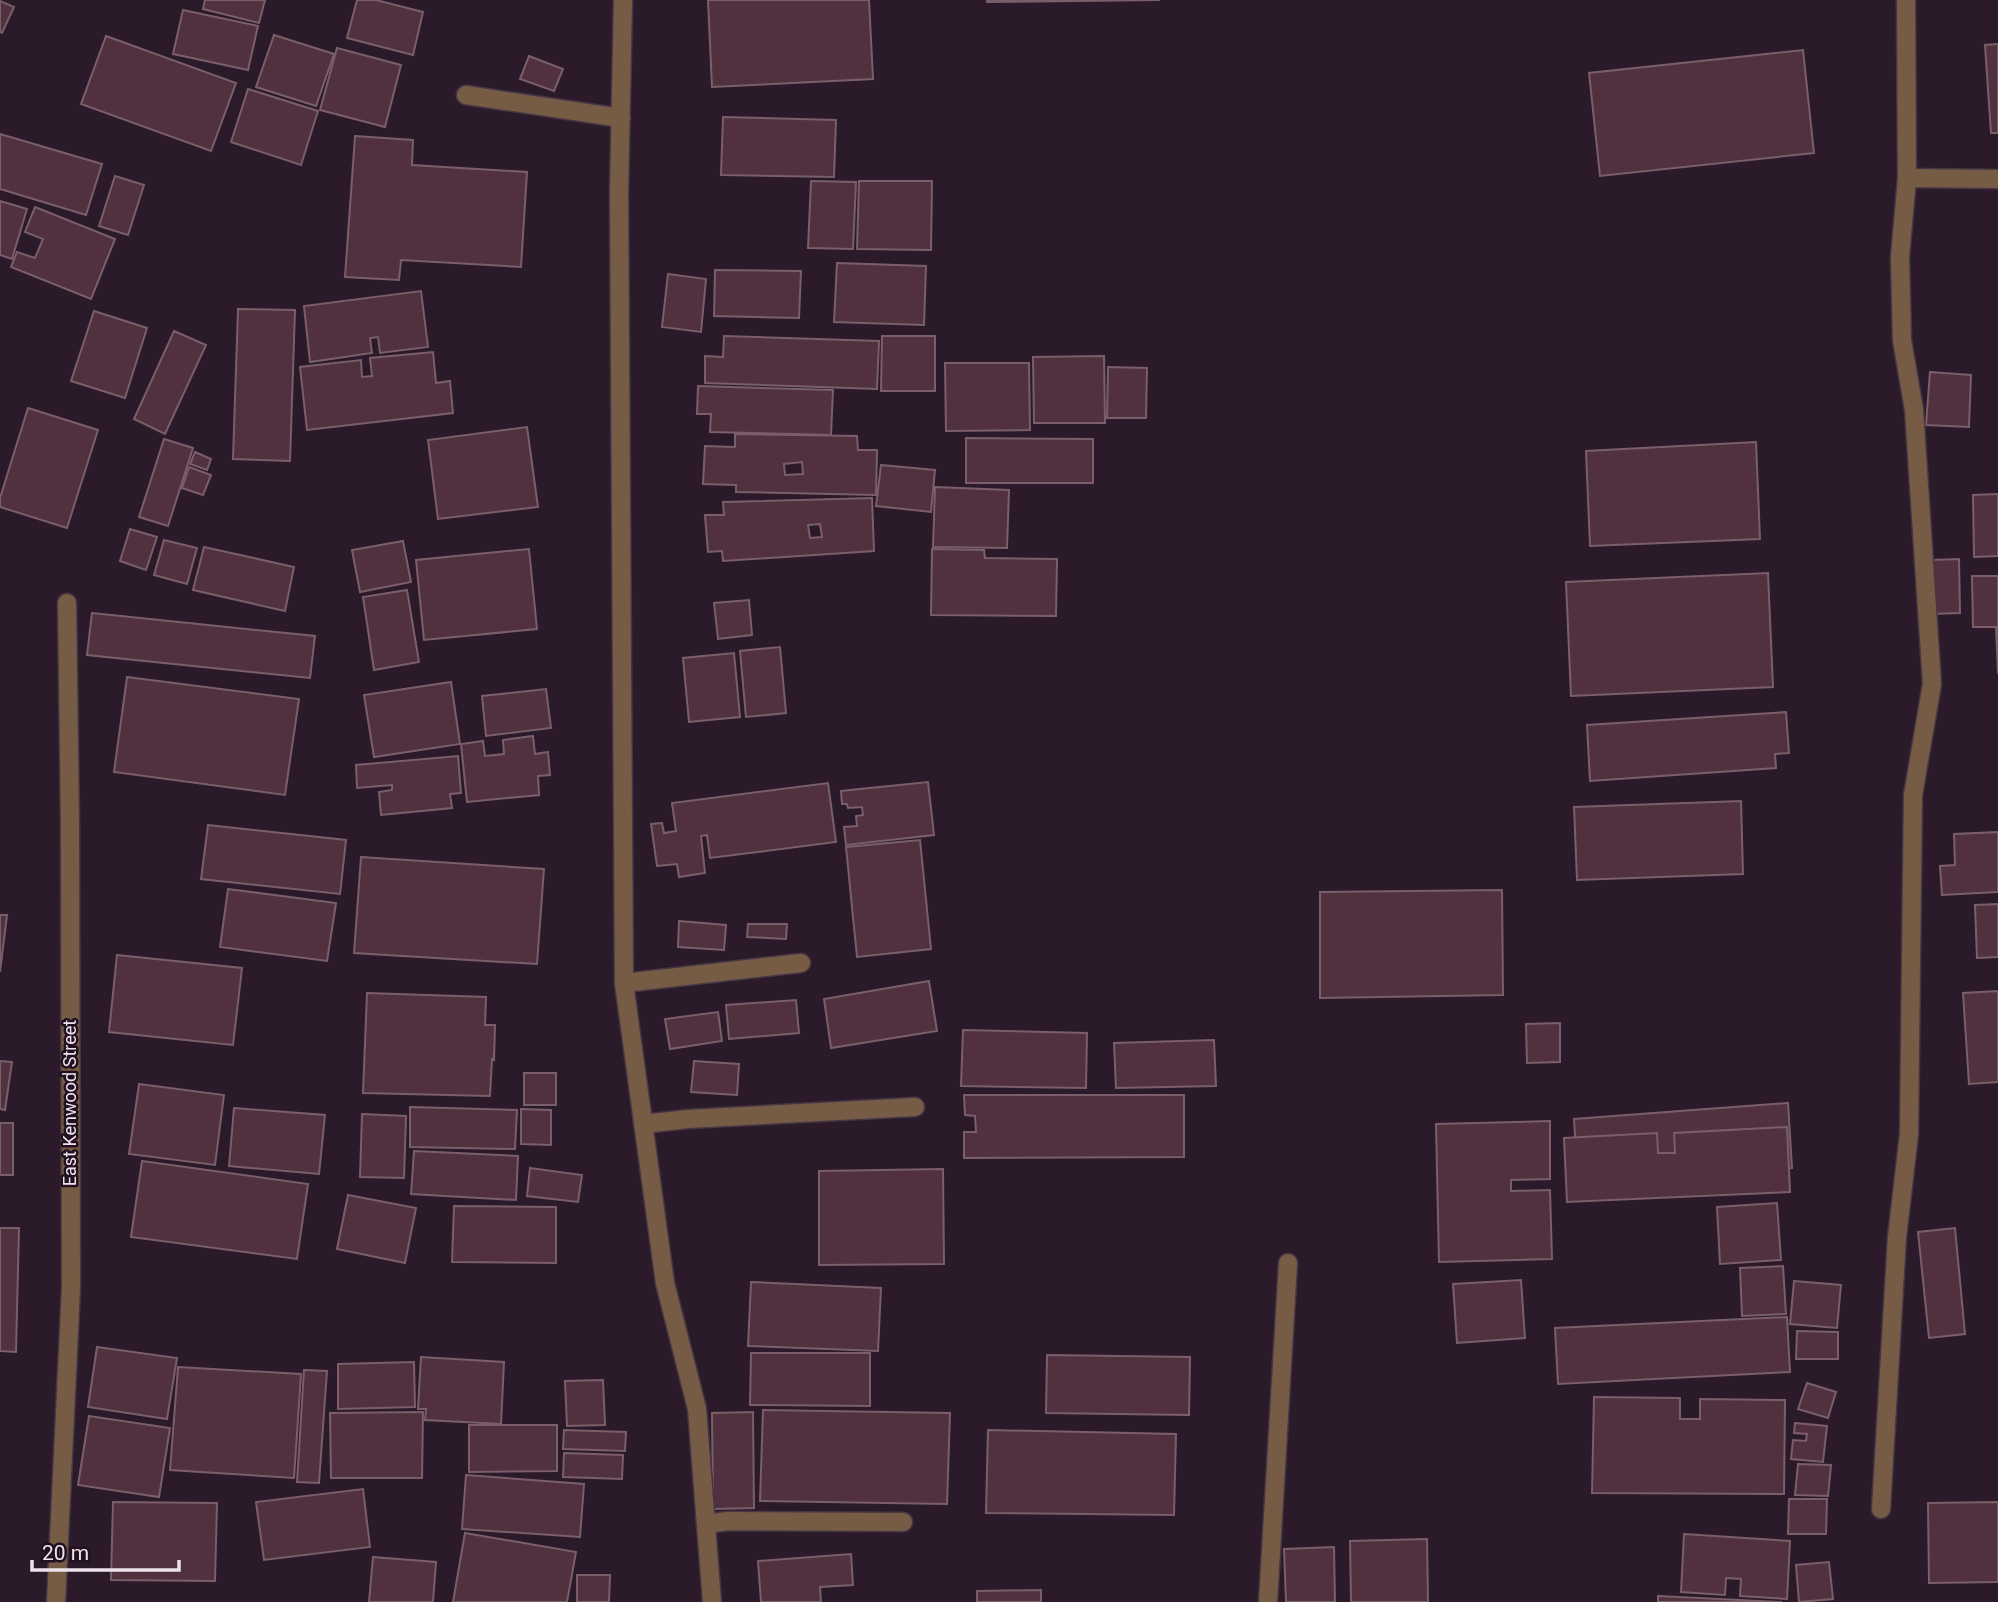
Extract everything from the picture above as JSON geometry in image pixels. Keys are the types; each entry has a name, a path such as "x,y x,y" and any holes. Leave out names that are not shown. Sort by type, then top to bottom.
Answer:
{"street":[{"path":"623,0 620,208 624,983 665,1283 697,1409 712,1602"},
{"path":"1881,1509 1897,1237 1909,1134 1913,794 1932,684 1914,410 1902,340 1900,257 1907,178 1906,0"},
{"path":"466,94 621,118"},
{"path":"1907,178 1998,179"},
{"name":"East Kenwood Street","path":"56,1602 71,1288 67,603"},
{"path":"624,983 802,963"},
{"path":"643,1124 688,1119 915,1107"},
{"path":"1268,1602 1288,1263"},
{"path":"706,1524 728,1521 903,1522"}],"building":[{"path":"205,0 265,0 259,23 203,9"},
{"path":"357,0 376,0 423,12 413,55 347,38"},
{"path":"708,0 869,0 873,79 712,87"},
{"path":"987,0 1160,0 987,2"},
{"path":"0,1 14,7 2,33 0,32"},
{"path":"183,10 258,26 248,70 173,54"},
{"path":"274,35 334,54 316,106 256,87"},
{"path":"106,36 236,83 211,151 81,104"},
{"path":"1998,44 1998,133 1991,133 1985,45"},
{"path":"337,48 401,65 385,127 320,110"},
{"path":"1803,50 1814,153 1600,176 1589,73"},
{"path":"529,56 563,69 554,91 520,79"},
{"path":"248,89 318,111 301,165 231,142"},
{"path":"723,117 836,120 834,177 721,175"},
{"path":"0,134 102,164 86,215 0,189"},
{"path":"355,136 413,140 412,165 527,172 521,267 401,260 399,280 345,277"},
{"path":"115,176 144,185 128,235 99,226"},
{"path":"811,181 856,182 853,249 808,248"},
{"path":"859,181 932,181 931,250 857,249"},
{"path":"0,201 27,209 12,259 0,255"},
{"path":"35,207 115,239 91,299 11,267 17,252 35,258 43,239 25,232"},
{"path":"837,263 926,266 924,325 834,322"},
{"path":"715,270 801,271 799,318 714,316"},
{"path":"668,274 706,279 701,332 662,327"},
{"path":"421,291 428,347 380,353 378,337 370,338 372,353 310,362 304,306"},
{"path":"238,309 295,310 290,461 233,459"},
{"path":"94,311 147,328 125,398 71,381"},
{"path":"174,331 206,345 165,434 134,419"},
{"path":"724,336 879,341 877,389 705,383 705,356 723,357"},
{"path":"882,336 935,336 935,391 881,391"},
{"path":"433,352 436,383 450,381 453,413 307,430 300,367 361,360 362,377 372,376 370,358"},
{"path":"1104,356 1105,423 1034,423 1033,357"},
{"path":"945,363 1029,363 1030,430 946,431"},
{"path":"1108,367 1147,368 1146,418 1107,418"},
{"path":"1930,372 1971,375 1969,427 1926,425"},
{"path":"698,386 833,390 831,435 710,432 711,414 697,414"},
{"path":"28,408 98,430 67,528 0,507 0,498"},
{"path":"527,427 538,507 438,519 428,440"},
{"path":"735,434 857,436 858,450 877,450 876,495 736,492 736,485 703,484 705,446 735,447","holes":["802,462 803,474 785,475 784,464"]},
{"path":"966,438 1093,439 1093,483 966,483"},
{"path":"164,439 193,448 168,526 139,517"},
{"path":"1756,442 1760,539 1590,546 1586,451"},
{"path":"195,452 211,459 207,470 190,464"},
{"path":"881,465 935,470 931,512 876,506"},
{"path":"189,467 211,475 203,495 182,488"},
{"path":"935,487 1009,490 1007,548 933,547"},
{"path":"1998,494 1998,556 1974,557 1973,495"},
{"path":"872,498 874,551 723,561 722,551 708,552 705,515 724,515 723,502","holes":["820,524 822,537 810,538 808,525"]},
{"path":"130,529 157,537 146,570 120,561"},
{"path":"164,540 197,548 187,584 154,575"},
{"path":"403,541 411,582 360,592 352,550"},
{"path":"204,547 294,567 285,611 193,590"},
{"path":"529,549 537,629 424,640 416,560"},
{"path":"932,549 984,550 985,558 1057,559 1056,616 931,615"},
{"path":"1959,559 1960,613 1931,614 1930,560"},
{"path":"1768,573 1773,687 1571,696 1566,582"},
{"path":"1972,576 1998,576 1998,674 1996,627 1973,627"},
{"path":"407,590 419,662 374,670 363,597"},
{"path":"749,600 752,635 718,639 714,603"},
{"path":"92,613 315,636 310,678 87,655"},
{"path":"780,647 786,713 746,717 740,651"},
{"path":"734,653 740,717 689,722 683,658"},
{"path":"127,677 299,699 285,795 114,772"},
{"path":"451,682 460,744 374,757 364,695"},
{"path":"546,689 551,728 486,736 482,696"},
{"path":"1786,712 1789,753 1775,754 1776,768 1590,781 1587,725"},
{"path":"533,736 535,754 548,752 550,775 538,776 539,795 467,802 461,744 483,741 485,756 504,754 503,740"},
{"path":"458,756 461,793 450,794 452,808 381,815 379,792 392,790 392,785 357,788 356,765"},
{"path":"928,782 934,835 846,845 844,827 857,826 856,816 863,815 862,807 848,808 847,804 842,804 841,791"},
{"path":"828,783 836,842 710,858 707,835 701,836 705,873 679,877 677,864 657,866 651,824 662,823 664,833 676,831 672,803"},
{"path":"1741,801 1743,874 1577,880 1574,807"},
{"path":"208,825 346,840 340,894 201,879"},
{"path":"1998,832 1998,892 1942,895 1940,866 1955,865 1954,834"},
{"path":"920,840 931,949 857,957 846,847"},
{"path":"361,857 544,869 537,964 354,953"},
{"path":"228,889 336,903 327,961 220,947"},
{"path":"1502,890 1503,995 1320,998 1320,892"},
{"path":"1998,904 1998,957 1977,958 1975,905"},
{"path":"0,915 7,915 0,972"},
{"path":"679,921 726,925 724,950 678,947"},
{"path":"748,924 787,924 786,939 747,937"},
{"path":"117,955 242,968 233,1045 109,1032"},
{"path":"929,981 937,1031 831,1048 824,999"},
{"path":"1998,991 1998,1082 1969,1084 1963,993"},
{"path":"367,993 486,997 485,1025 495,1025 490,1096 363,1093"},
{"path":"796,1000 799,1033 729,1039 726,1005"},
{"path":"718,1012 722,1041 670,1049 665,1019"},
{"path":"1560,1023 1560,1062 1527,1063 1526,1024"},
{"path":"963,1030 1087,1033 1086,1088 961,1086"},
{"path":"1214,1040 1216,1086 1116,1088 1114,1043"},
{"path":"0,1061 12,1062 5,1110 0,1109"},
{"path":"694,1061 739,1064 737,1095 691,1092"},
{"path":"524,1073 556,1073 556,1105 524,1105"},
{"path":"139,1084 224,1095 215,1165 129,1154"},
{"path":"964,1095 1184,1095 1184,1157 964,1158 964,1132 976,1132 975,1116 965,1115"},
{"path":"1788,1103 1792,1168 1578,1184 1574,1119"},
{"path":"410,1107 517,1110 515,1149 410,1147"},
{"path":"234,1108 325,1115 319,1174 229,1166"},
{"path":"521,1109 551,1110 551,1145 521,1144"},
{"path":"362,1114 406,1116 404,1178 360,1177"},
{"path":"1550,1121 1550,1179 1511,1180 1511,1191 1550,1190 1552,1259 1439,1262 1436,1124"},
{"path":"0,1123 13,1123 13,1175 0,1175"},
{"path":"1787,1127 1790,1192 1567,1202 1564,1138 1657,1133 1658,1153 1675,1153 1674,1133"},
{"path":"414,1151 518,1156 516,1200 411,1194"},
{"path":"142,1161 308,1184 297,1259 131,1237"},
{"path":"530,1168 582,1175 578,1202 527,1196"},
{"path":"943,1169 944,1264 819,1265 819,1171"},
{"path":"348,1195 416,1208 405,1263 337,1249"},
{"path":"1777,1203 1781,1260 1720,1264 1717,1207"},
{"path":"454,1206 556,1207 556,1263 452,1262"},
{"path":"0,1228 19,1228 16,1352 0,1351"},
{"path":"1955,1228 1965,1334 1929,1338 1918,1232"},
{"path":"1783,1266 1786,1314 1742,1316 1740,1268"},
{"path":"1521,1280 1525,1338 1457,1343 1453,1284"},
{"path":"1794,1281 1841,1285 1837,1328 1790,1324"},
{"path":"751,1282 881,1288 878,1351 748,1346"},
{"path":"1787,1317 1790,1372 1558,1384 1555,1328"},
{"path":"1797,1331 1838,1332 1838,1359 1796,1359"},
{"path":"97,1347 177,1358 167,1419 88,1407"},
{"path":"751,1353 870,1353 870,1406 750,1405"},
{"path":"1047,1355 1190,1357 1189,1415 1046,1413"},
{"path":"421,1357 504,1362 501,1424 425,1420 426,1409 418,1409"},
{"path":"414,1362 415,1407 338,1409 338,1364"},
{"path":"178,1367 301,1374 294,1478 170,1470"},
{"path":"304,1370 327,1371 319,1483 297,1482"},
{"path":"603,1380 605,1425 567,1426 565,1381"},
{"path":"1807,1383 1836,1392 1828,1418 1798,1409"},
{"path":"1594,1397 1680,1398 1680,1419 1700,1419 1700,1399 1785,1400 1784,1494 1592,1493"},
{"path":"763,1410 950,1413 947,1504 760,1501"},
{"path":"423,1412 422,1478 331,1478 330,1413"},
{"path":"753,1412 754,1508 713,1509 712,1413"},
{"path":"89,1416 170,1428 159,1497 78,1485"},
{"path":"1795,1423 1827,1426 1823,1462 1791,1459 1793,1440 1806,1441 1807,1434 1794,1433"},
{"path":"469,1425 557,1425 557,1471 469,1472"},
{"path":"564,1430 626,1432 625,1451 563,1449"},
{"path":"988,1430 1176,1434 1174,1515 986,1513"},
{"path":"564,1453 623,1455 622,1479 563,1477"},
{"path":"1798,1464 1831,1465 1828,1496 1795,1495"},
{"path":"466,1475 584,1484 580,1537 462,1529"},
{"path":"363,1489 370,1547 264,1560 256,1502"},
{"path":"1789,1499 1827,1499 1826,1534 1788,1534"},
{"path":"113,1502 217,1503 215,1581 111,1580"},
{"path":"1998,1502 1998,1582 1929,1583 1928,1503"},
{"path":"465,1533 576,1552 567,1602 453,1602"},
{"path":"1684,1534 1790,1541 1787,1599 1740,1596 1741,1579 1726,1578 1725,1595 1681,1592"},
{"path":"1427,1539 1428,1602 1351,1602 1350,1541"},
{"path":"1334,1547 1335,1602 1286,1602 1284,1549"},
{"path":"851,1554 853,1585 820,1587 821,1602 761,1602 758,1561"},
{"path":"373,1557 436,1562 433,1602 369,1602"},
{"path":"1829,1562 1833,1599 1799,1602 1796,1565"},
{"path":"577,1575 610,1575 609,1602 577,1602"},
{"path":"1041,1590 1041,1602 977,1602 977,1591"},
{"path":"1658,1596 1782,1602 1658,1602"}]}
